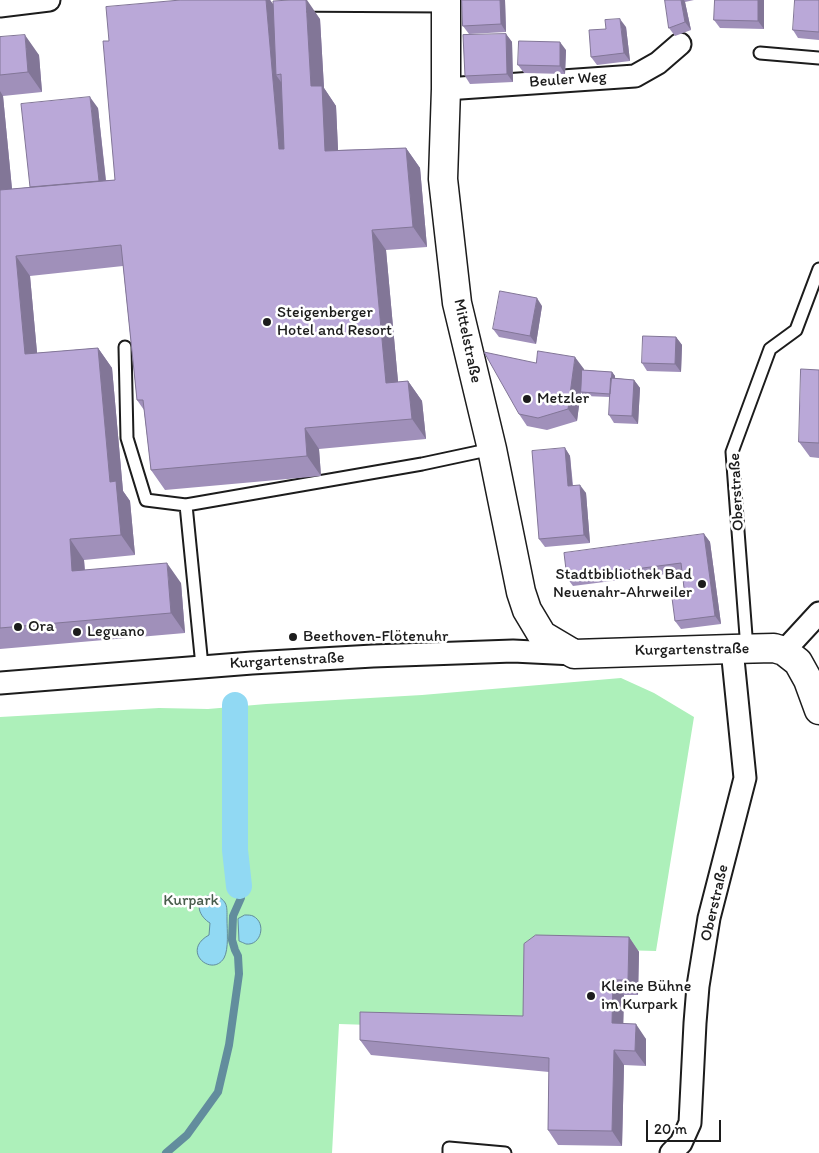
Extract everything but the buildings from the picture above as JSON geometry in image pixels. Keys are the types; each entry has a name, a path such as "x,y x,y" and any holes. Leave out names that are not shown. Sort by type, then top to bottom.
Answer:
{"street":[{"path":"0,6 49,0"},
{"path":"272,0 446,1"},
{"name":"Mittelstraße","path":"446,1 443,179 457,303 492,449 527,610 542,635 574,654"},
{"name":"Beuler Weg","path":"446,89 635,76 658,63 680,44"},
{"path":"819,613 784,651 798,662 808,680 819,710"},
{"name":"Kurgartenstraße","path":"0,683 226,664 373,656 513,651 574,654 774,648 784,651"},
{"name":"Oberstraße","path":"671,1153 681,1143 690,1123 698,986 709,918 745,778 739,649"}],"lane":[{"path":"760,53 819,58"},
{"name":"Oberstraße","path":"739,649 732,452 770,349 796,330 819,269"},
{"path":"125,348 127,438 146,500 186,505 422,464 492,449"},
{"path":"186,505 202,666"},
{"path":"449,1153 449,1148 505,1153"}],"green space":[{"name":"Kurpark","path":"621,678 654,693 694,717 656,951 546,948 532,1030 339,1024 332,1153 0,1153 0,717 159,708 208,709 422,695"}],"water":[{"path":"215,895 226,904 227,950 224,958 219,963 213,965 206,964 201,960 197,948 201,941 209,935 210,923 201,914 200,902 207,896"},
{"path":"245,915 253,916 257,919 261,928 258,938 251,944 239,941 238,919"}],"waterway":[{"path":"235,705 235,850 239,886"},
{"path":"166,1153 187,1135 218,1092 229,1045 239,974 238,956 232,940 233,916 241,898 239,886"}],"place":[{"name":"Steigenberger Hotel and Resort","path":"267,322"},
{"name":"Metzler","path":"527,399"},
{"name":"Stadtbibliothek Bad Neuenahr-Ahrweiler","path":"702,584"},
{"name":"Ora","path":"18,627"},
{"name":"Leguano","path":"77,632"},
{"name":"Beethoven-Flötenuhr","path":"293,637"},
{"name":"Kleine Bühne im Kurpark","path":"591,996"}]}
